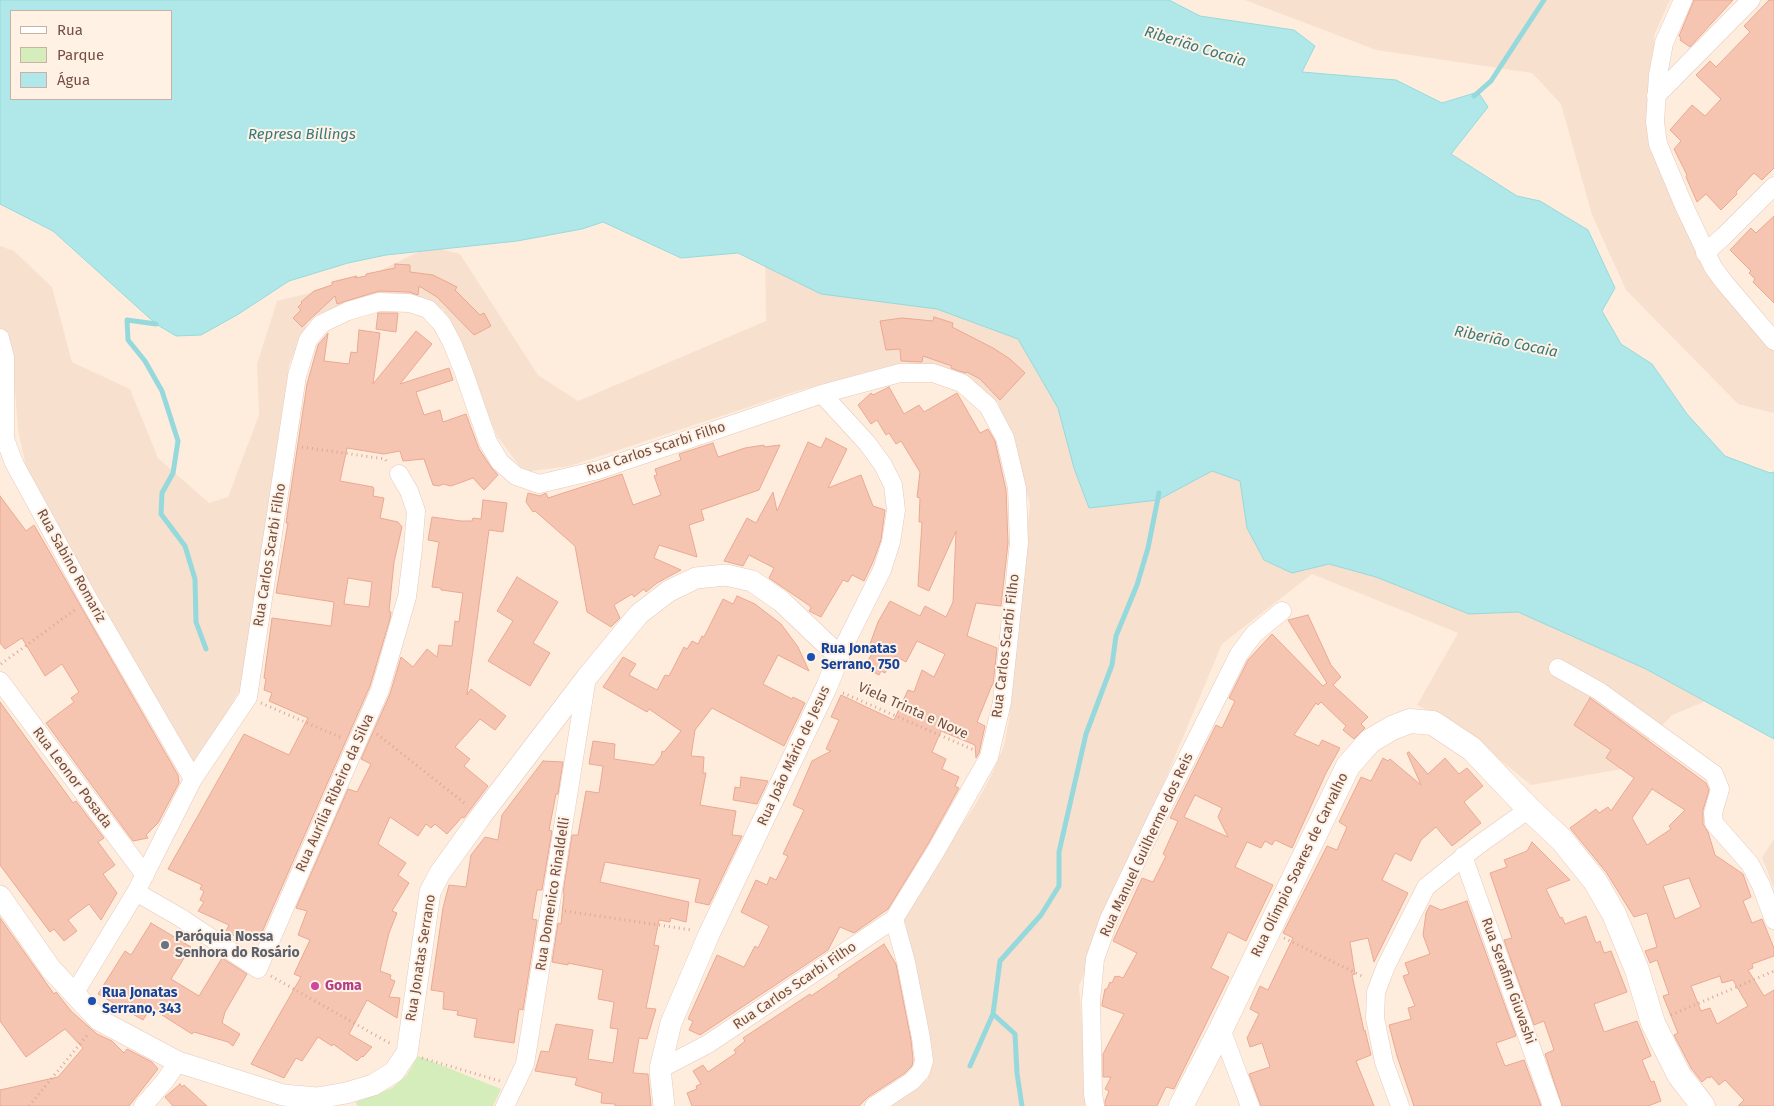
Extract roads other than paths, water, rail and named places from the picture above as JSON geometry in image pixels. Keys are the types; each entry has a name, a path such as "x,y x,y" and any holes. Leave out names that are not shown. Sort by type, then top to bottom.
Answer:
{"main road":[{"name":"Rua Olímpio Soares de Carvalho","path":"1181,1106 1221,1029 1348,766 1370,741 1392,728 1410,721 1433,723 1472,749 1529,809 1562,840 1595,882 1610,906 1637,970 1653,1023 1679,1075 1703,1106"}],"street":[{"path":"1683,0 1664,44 1656,96 1655,122 1658,144 1705,253 1724,282 1774,340"},
{"path":"1656,96 1751,0"},
{"path":"1705,253 1736,225 1774,186"},
{"name":"Rua Carlos Scarbi Filho","path":"74,994 136,892 193,779 248,697 297,376 308,340 321,324 348,311 379,302 409,303 428,309 442,324 463,370 488,442 496,456 516,476 540,484 598,470 822,394 900,373 933,373 962,383 988,406 1005,438 1017,488 1019,543 1002,702 989,757 937,849 894,919 708,1044 660,1069"},
{"name":"Rua Sabino Romariz","path":"0,338 5,357 6,439 14,462 89,600 193,779"},
{"name":"Rua João Mário de Jesus","path":"664,1106 660,1069 672,1022 710,932 882,570 891,542 896,510 893,486 883,465 867,443 822,394"},
{"name":"Rua Aurília Ribeiro da Silva","path":"136,892 181,918 258,969 380,690 407,596 416,511 409,491 398,474"},
{"name":"Rua Jonatas Serrano","path":"0,896 51,969 99,1020 178,1062 283,1095 316,1098 346,1093 373,1085 394,1072 407,1053 430,892 440,873 481,816 638,614 668,591 696,578 726,575 752,581 781,601 840,656"},
{"name":"Rua Manuel Guilherme dos Reis","path":"1095,1106 1093,1094 1091,1001 1096,959 1109,919 1239,654 1254,634 1282,611"},
{"path":"1558,668 1599,691 1714,774 1720,789 1713,813 1714,823 1750,864 1761,885 1774,920"},
{"name":"Rua Domenico Rinaldelli","path":"505,1106 525,1064 588,677"},
{"name":"Rua Leonor Posada","path":"0,681 144,876"},
{"path":"1400,1106 1384,1062 1378,1037 1375,1006 1379,983 1426,887 1463,856 1529,809"},
{"name":"Rua Serafim Giuvashi","path":"1463,856 1552,1106"},
{"path":"874,1106 912,1081 921,1071 924,1060 906,962 894,919"},
{"path":"1221,1029 1250,1106"},
{"path":"143,1106 178,1062"}],"water":[{"path":"0,0 1169,0 1200,16 1294,30 1315,46 1302,72 1396,80 1442,103 1478,92 1488,107 1451,154 1517,196 1540,201 1588,230 1615,288 1602,311 1621,344 1652,364 1687,414 1725,456 1770,473 1774,472 1774,739 1646,669 1518,612 1469,614 1376,577 1329,564 1292,573 1264,560 1247,528 1240,481 1212,471 1158,500 1089,508 1074,468 1058,408 1018,339 937,309 821,294 738,253 681,258 603,222 582,229 517,241 386,255 348,263 289,281 237,315 201,335 176,336 156,324 53,231 0,204"}],"waterway":[{"path":"1474,96 1491,81 1544,0"},
{"path":"156,324 127,320 128,340 145,361 162,391 178,441 173,473 162,493 161,514 185,546 195,579 196,622 206,649"},
{"path":"970,1066 993,1014 1000,961 1041,915 1059,886 1059,852 1086,734 1112,665 1116,636 1137,585 1148,548 1159,493"},
{"path":"993,1014 1015,1034 1017,1073 1022,1106"}],"place":[{"name":"Rua Jonatas Serrano, 750","path":"811,657"},
{"name":"Paróquia Nossa Senhora do Rosário","path":"165,945"},
{"name":"Goma","path":"315,986"},
{"name":"Rua Jonatas Serrano, 343","path":"92,1001"}],"water label":[{"name":"Riberião Cocaia","path":"1195,47"},
{"name":"Represa Billings","path":"302,135"},
{"name":"Riberião Cocaia","path":"1506,342"}]}
